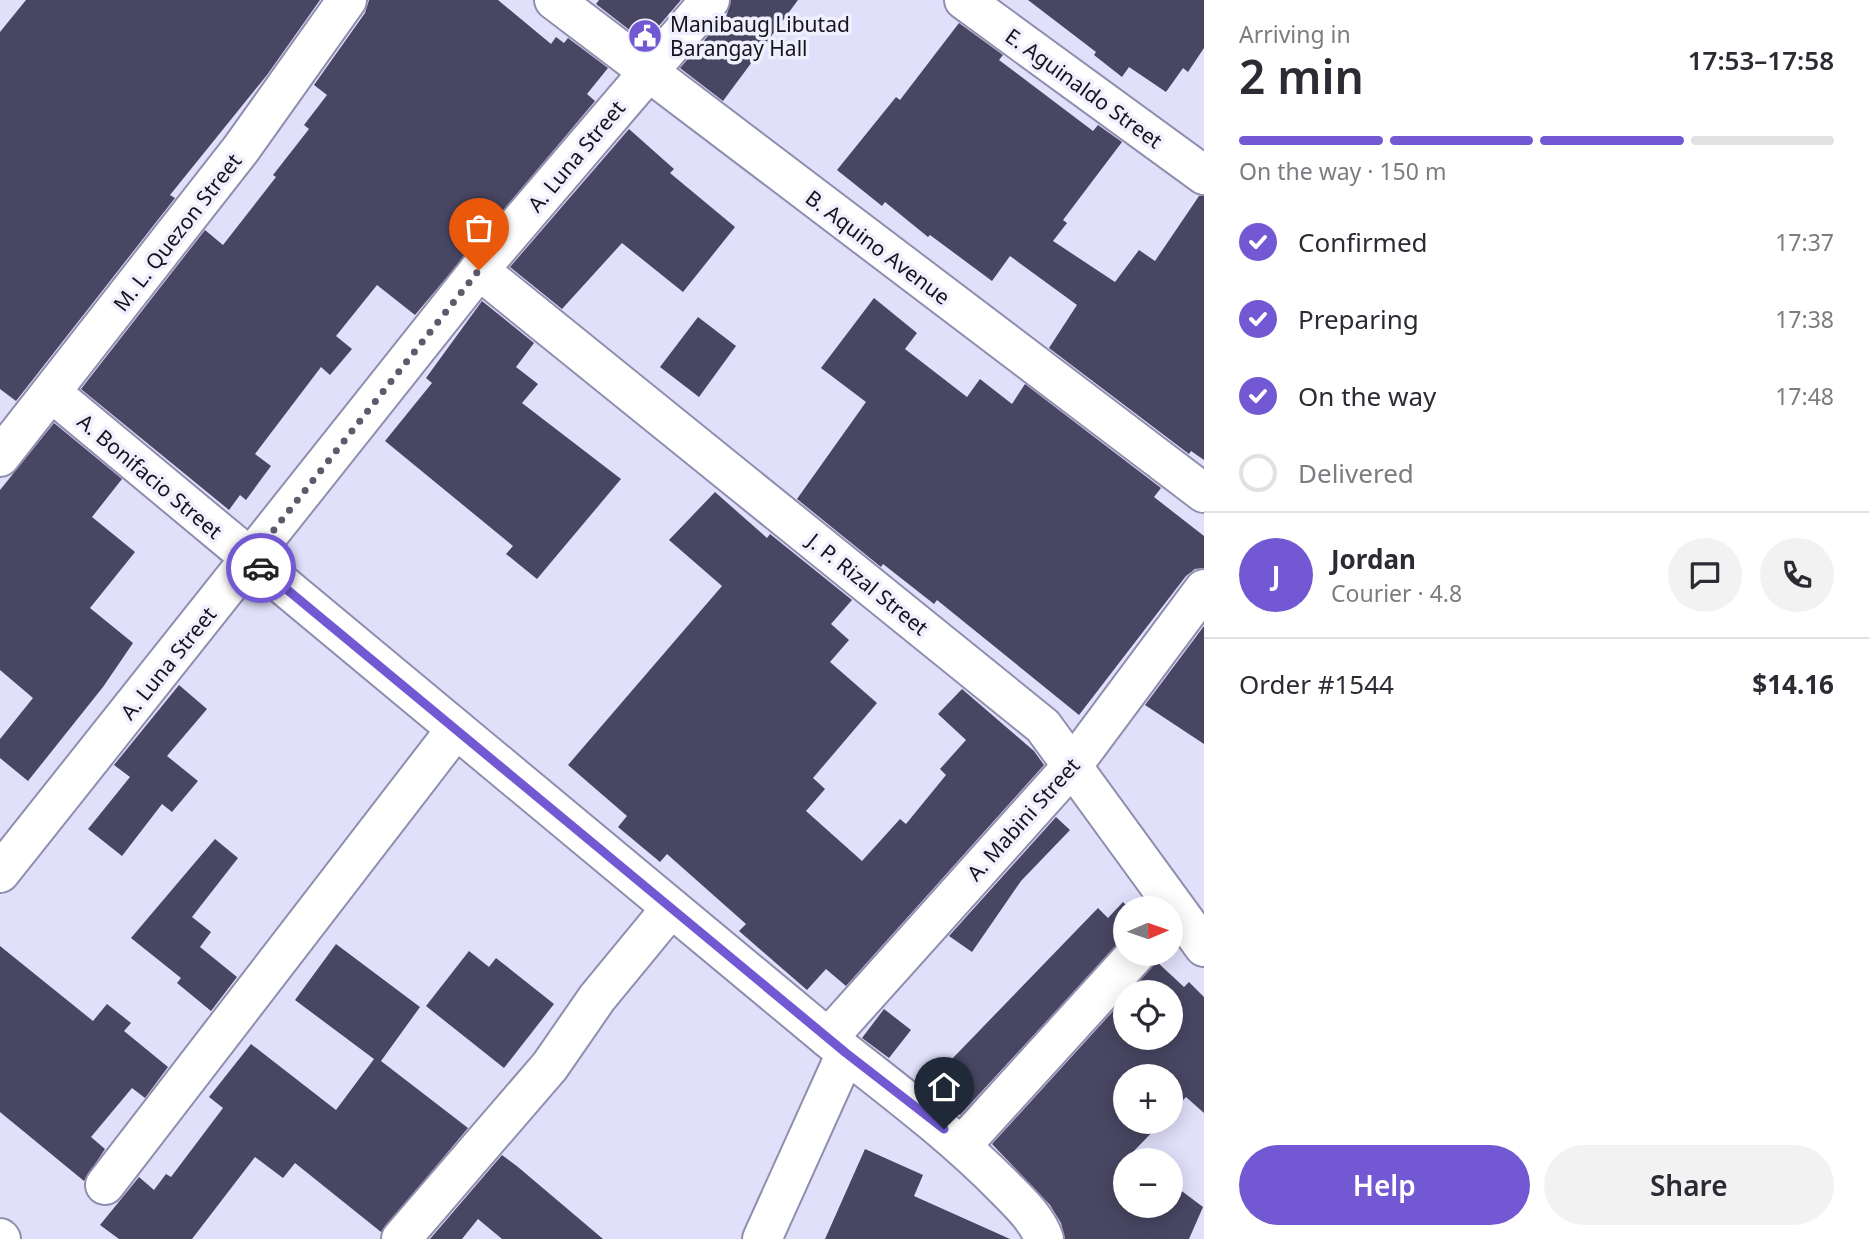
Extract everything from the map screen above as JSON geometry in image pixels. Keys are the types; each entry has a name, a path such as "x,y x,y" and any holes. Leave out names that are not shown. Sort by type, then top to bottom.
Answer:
{"street":[{"name":"M. L. Quezon Street","path":"0,457 242,149 347,0"},
{"name":"B. Aquino Avenue","path":"554,0 1204,493"},
{"name":"A. Luna Street","path":"0,873 479,270 710,0"},
{"name":"E. Aguinaldo Street","path":"964,0 1204,175"},
{"name":"J. P. Rizal Street","path":"479,270 1043,726 1073,765 1162,896"},
{"name":"A. Bonifacio Street","path":"52,394 837,1045 963,1144 1024,1208 1040,1228 1044,1239"},
{"name":"A. Mabini Street","path":"762,1239 837,1045 1073,765 1204,589"},
{"path":"105,1185 456,729"},
{"path":"401,1239 550,1066 597,998 671,908"},
{"name":"J. P. Rizal Street","path":"1183,924 1204,947"},
{"path":"963,1144 1125,966"}],"building":[{"path":"26,0 320,0 267,75 170,195 175,198 16,401 0,389 0,32"},
{"path":"369,0 498,0 551,44 556,37 564,43 568,38 608,68 587,94 595,101 415,315 377,285 336,336 352,349 330,375 321,367 255,454 271,466 246,500 240,495 229,510 81,389 205,230 223,245 276,177 273,175 309,129 304,125 327,95 314,85 365,13"},
{"path":"599,0 681,0 645,42 596,4"},
{"path":"731,0 798,0 723,101 680,68 727,14"},
{"path":"1028,0 1204,0 1204,48 1188,72 1183,68 1166,92 1129,67 1122,77 1094,55 1096,52"},
{"path":"959,23 1003,55 999,60 1093,131 1098,125 1122,142 1063,220 1067,223 1053,241 1115,282 1139,250 1155,261 1199,196 1204,196 1204,460 1191,451 1189,454 1049,348 1077,305 1010,256 992,281 930,235 928,237 885,202 882,206 837,170 896,97 900,100"},
{"path":"629,129 674,169 670,173 735,227 683,292 622,243 562,309 510,267"},
{"path":"874,298 917,333 905,349 967,397 980,379 1012,404 1025,384 1161,488 1154,497 1204,536 1204,568 1195,569 1186,576 1079,715 937,600 934,604 883,564 881,567 797,499 866,402 821,368"},
{"path":"482,301 534,343 516,367 538,384 522,403 621,479 537,579 506,554 513,546 385,441 432,383 426,378"},
{"path":"698,317 736,346 699,397 660,367"},
{"path":"54,423 122,479 92,517 135,552 90,608 133,643 103,687 28,781 0,758 0,739 33,698 0,670 0,490"},
{"path":"715,492 767,538 770,534 852,600 831,624 849,640 830,662 877,703 813,778 825,789 806,811 862,861 900,819 906,824 946,775 940,769 966,740 938,714 962,689 1034,751 1044,765 846,986 826,969 807,990 739,931 746,924 667,854 660,862 618,827 627,816 568,765 722,586 669,540"},
{"path":"1204,626 1204,744 1145,705"},
{"path":"179,685 207,709 167,756 198,781 172,812 162,804 122,856 88,829 130,777 114,765"},
{"path":"1056,817 1070,830 1021,881 972,952 949,936"},
{"path":"215,839 238,858 192,917 211,932 200,947 237,977 211,1011 177,983 181,978 131,938"},
{"path":"1098,908 1108,918 1113,913 1113,949 960,1115 954,1110 970,1088 956,1076 962,1069 951,1060"},
{"path":"336,944 420,1007 381,1061 468,1128 381,1232 295,1163 283,1178 255,1157 192,1239 119,1239 100,1225 139,1177 154,1190 166,1174 171,1177 223,1108 209,1097 251,1044 336,1110 374,1059 295,1000"},
{"path":"0,946 93,1021 107,1004 131,1023 124,1031 168,1067 145,1098 132,1088 91,1137 105,1149 84,1181 0,1112"},
{"path":"469,951 489,967 496,958 554,1004 504,1068 426,1006"},
{"path":"1152,966 1161,966 1176,980 1141,980"},
{"path":"1189,982 1204,997 1204,1113 1186,1097 1183,1100 1183,1064 1113,1064 1113,1134 1150,1134 1137,1148 1113,1148 1113,1218 1183,1218 1183,1192 1203,1207 1189,1239 1065,1239 1061,1223 1050,1205 992,1144 1113,1011 1113,1050 1183,1050 1183,986"},
{"path":"884,1009 911,1030 889,1058 862,1038"},
{"path":"865,1149 923,1175 914,1196 1010,1239 825,1239"},
{"path":"502,1155 603,1239 502,1239 478,1219 462,1239 430,1239"}],"way so far":[{"path":"261,568 251,559 479,270"}],"place":[{"name":"Manibaug Libutad Barangay Hall","path":"645,36"}],"route":[{"path":"261,568 846,1053 944,1129"}]}
